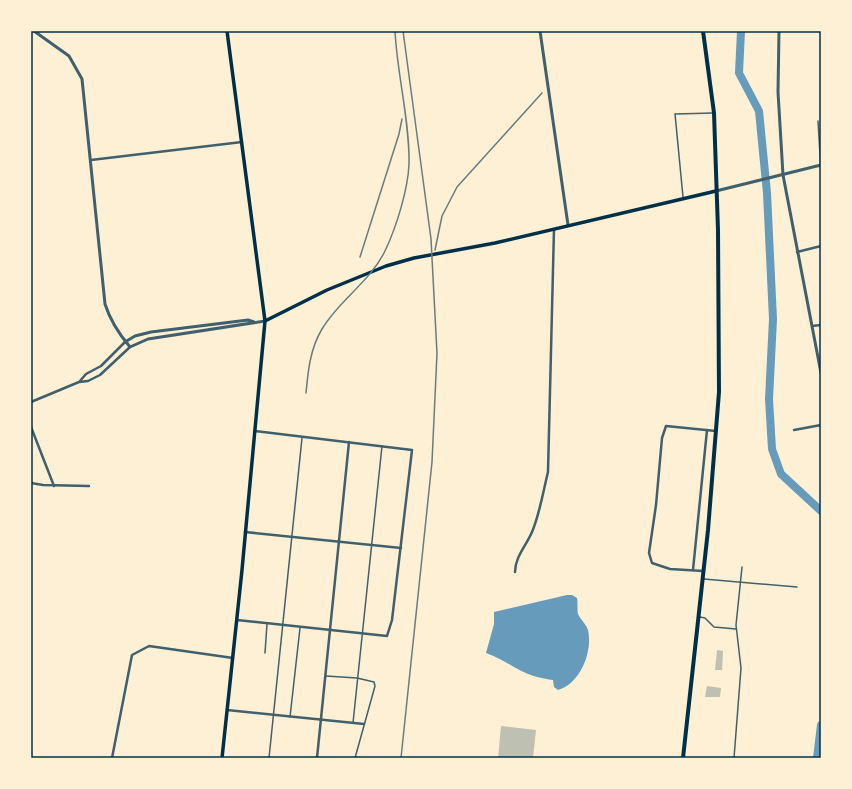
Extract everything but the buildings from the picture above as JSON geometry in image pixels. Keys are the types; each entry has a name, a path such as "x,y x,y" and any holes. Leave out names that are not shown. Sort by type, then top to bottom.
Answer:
{"highway":[{"path":"684,758 716,431 720,364 714,114 703,31"}],"main road":[{"path":"222,758 256,431 265,321 227,31"},
{"path":"265,321 327,290 386,266 414,258 495,243 716,190"}],"street":[{"path":"34,31 68,56 82,79 105,304 109,315 125,342 130,347"},
{"path":"540,31 568,225"},
{"path":"779,31 778,92 783,175 821,372"},
{"path":"91,160 242,142"},
{"path":"716,190 820,166"},
{"path":"515,572 516,562 532,532 536,520 548,472 554,228"},
{"path":"797,252 821,246"},
{"path":"79,382 86,374 101,366 125,342 135,336 151,332 248,320 254,322"},
{"path":"31,402 79,382 88,381 100,375 130,347 148,338 246,325 254,322 265,321"},
{"path":"812,326 821,325"},
{"path":"794,430 821,425"},
{"path":"703,571 670,569 652,562 649,553 656,505 662,438 666,426 716,431"},
{"path":"31,427 32,434 54,486"},
{"path":"693,570 707,430"},
{"path":"237,620 300,628 387,636 392,620 412,450 256,431"},
{"path":"317,758 349,442"},
{"path":"31,483 54,486 89,486"},
{"path":"245,532 401,548"},
{"path":"112,758 132,655 149,646 233,658"},
{"path":"227,710 320,721 364,724"}],"lane":[{"path":"684,198 675,114 714,114"},
{"path":"818,121 821,171"},
{"path":"269,758 302,437"},
{"path":"353,723 382,446"},
{"path":"734,758 741,668 736,629 742,567"},
{"path":"702,579 797,587"},
{"path":"698,617 705,618 714,627 736,629"},
{"path":"265,652 267,624"},
{"path":"290,717 300,628"},
{"path":"325,676 373,680 375,684 354,758"}],"water":[{"path":"572,595 577,598 578,614 588,630 589,648 583,666 573,681 566,687 558,690 554,687 553,680 532,676 486,653 494,624 494,612"}],"waterway":[{"path":"741,31 739,73 759,111 767,193 773,319 769,399 772,449 781,474 821,511"},
{"path":"817,758 821,725"}],"railway":[{"path":"306,393 310,360 318,337 337,309 363,282 379,262 393,231 404,197 408,174 409,148 395,31"},
{"path":"401,758 432,462 437,353 431,239 403,31"},
{"path":"435,250 442,216 457,187 542,93"},
{"path":"360,257 399,134 402,119"}]}
